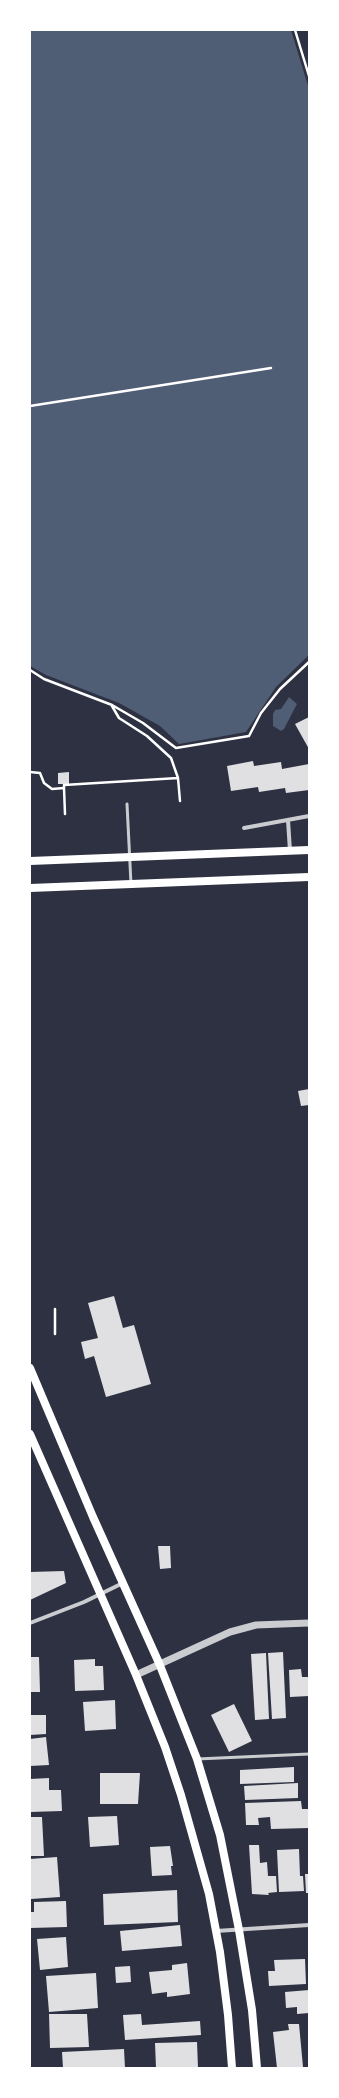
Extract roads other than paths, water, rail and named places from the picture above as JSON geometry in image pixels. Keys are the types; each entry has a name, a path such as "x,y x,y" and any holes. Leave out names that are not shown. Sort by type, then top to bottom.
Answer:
{"main road":[{"path":"30,861 309,850"},
{"path":"30,888 309,877"},
{"path":"30,1368 159,1663 197,1759 220,1835 239,1930 252,2010 257,2068"},
{"path":"30,1434 136,1674 165,1747 181,1795 209,1894 216,1931 228,2015 232,2068"}],"street":[{"path":"244,828 309,816"},
{"path":"288,820 290,851"},
{"path":"30,1623 100,1595 123,1583"},
{"path":"136,1674 230,1632 256,1625 309,1623"},
{"path":"216,1931 309,1926"}],"lane":[{"path":"127,804 130,884"},
{"path":"197,1759 309,1754"}],"water":[{"path":"30,30 291,30 309,89 309,655 276,687 246,732 179,744 160,726 119,703 46,675 30,666"},
{"path":"289,697 297,704 284,729 281,731 273,726 273,714 275,710 281,709"}]}
